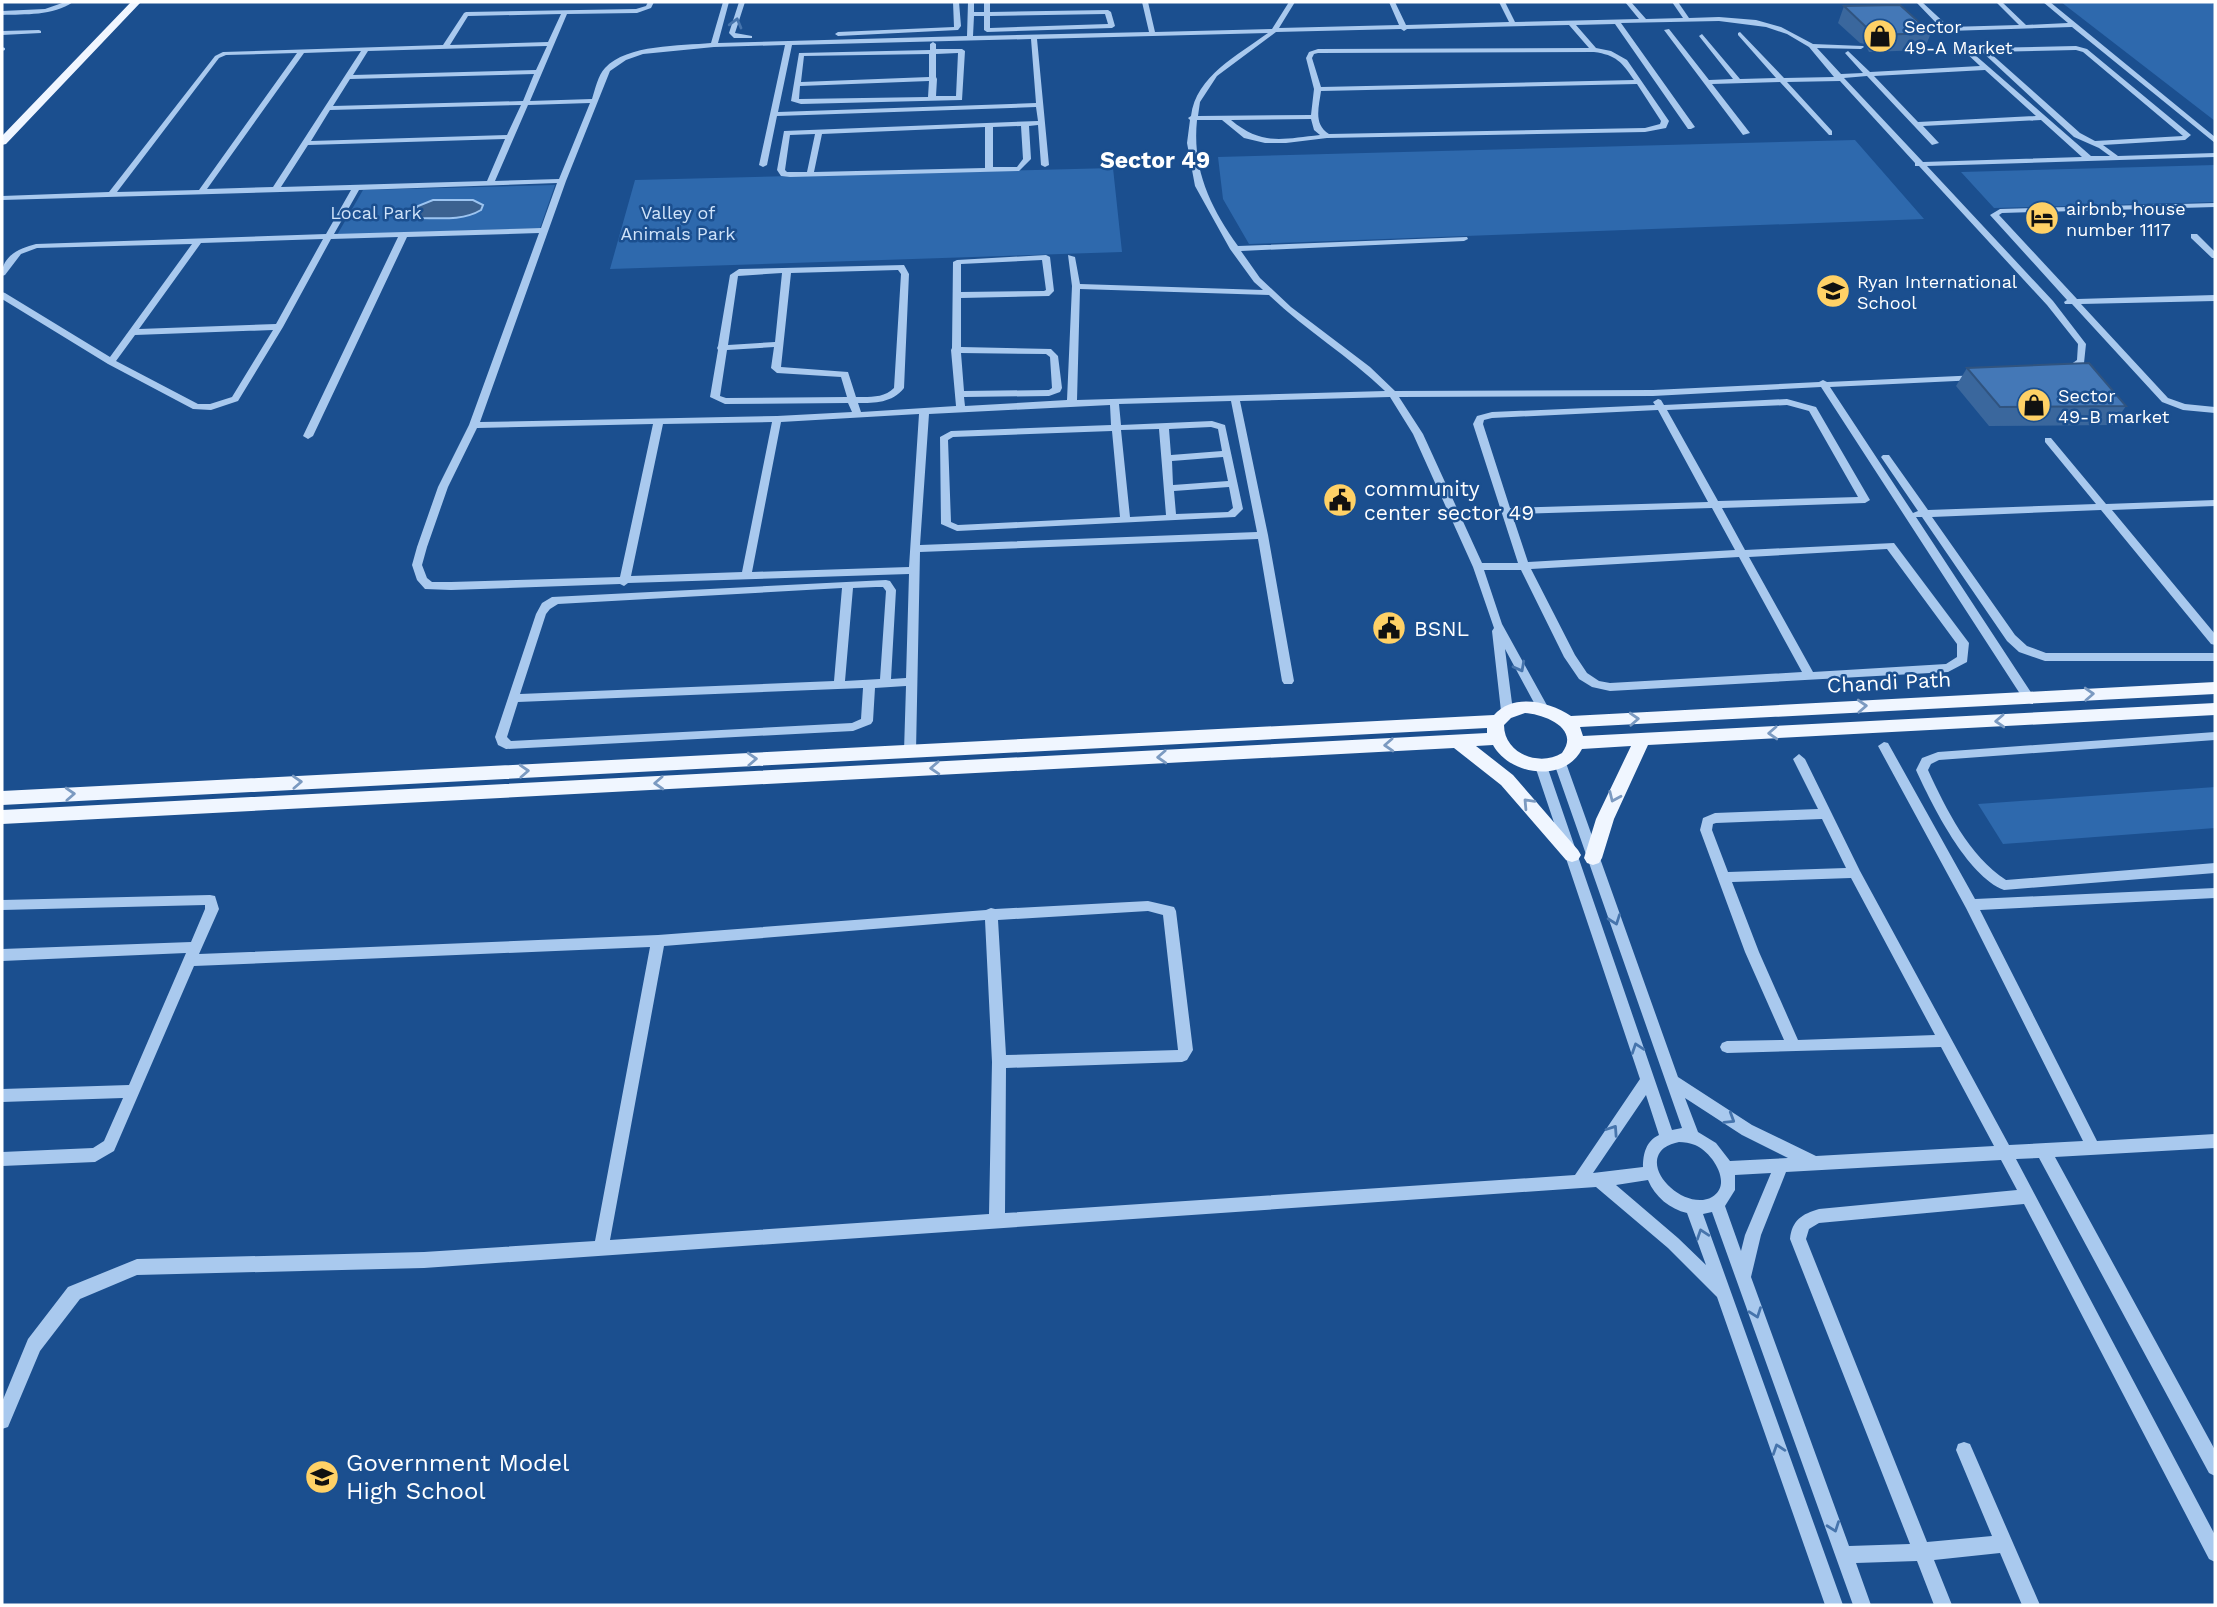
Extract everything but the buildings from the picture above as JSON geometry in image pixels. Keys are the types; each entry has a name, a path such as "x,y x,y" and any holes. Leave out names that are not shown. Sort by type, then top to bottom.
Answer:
{"main road":[{"path":"2,142 136,2"},
{"name":"Chandi Path","path":"1566,722 2215,688"},
{"path":"2,817 1457,741 1500,724 1524,707 1543,709 1566,722 1573,733 1575,743 1568,758 1560,763 1541,766 1513,758 1503,749 1500,724"},
{"path":"1575,743 2215,709"},
{"path":"2,798 910,751 1500,724"},
{"path":"1593,858 1605,819 1642,740"},
{"path":"1457,741 1507,780 1572,855"}],"street":[{"path":"2,13 39,12 59,8 70,2"},
{"path":"479,13 485,2"},
{"path":"445,47 464,15 636,11 649,7 651,2"},
{"path":"714,45 726,2"},
{"path":"742,2 732,33 734,36 956,29 956,2"},
{"path":"970,39 971,2"},
{"path":"971,14 987,14 1108,12 1112,26 988,30 987,14 987,2"},
{"path":"1145,2 1153,35"},
{"path":"1292,2 1273,32 1207,84 1196,102 1192,118 1192,158 1199,186 1234,249 1271,293 1367,369 1393,394 1418,434 1478,567 1497,624 1543,709"},
{"path":"1392,2 1404,29"},
{"path":"1502,2 1513,24"},
{"path":"1628,2 1645,22"},
{"path":"1675,2 1688,21"},
{"path":"1919,2 1926,2"},
{"path":"1919,2 1948,29 2075,25"},
{"path":"1999,2 2024,26"},
{"path":"2046,2 2215,141"},
{"path":"490,183 565,12"},
{"path":"915,570 451,586 429,586 422,580 417,565 443,487 474,425 562,181 607,70 624,59 649,51 714,45 1719,19 1756,22 1791,32 1811,46 2050,303 2082,344 2081,361 2070,371 2057,373"},
{"path":"1617,22 1691,127"},
{"path":"1570,23 1594,50"},
{"path":"1667,30 1746,133"},
{"path":"2,33 39,32"},
{"path":"910,32 911,41"},
{"path":"1740,34 1829,133"},
{"path":"1702,36 1738,81"},
{"path":"1034,38 1045,165"},
{"path":"932,98 933,40"},
{"path":"763,165 789,43"},
{"path":"111,195 217,58 236,51 551,44"},
{"path":"1811,46 1861,47"},
{"path":"275,190 366,49"},
{"path":"1965,49 2088,158"},
{"path":"2094,143 2185,138 2187,135 2085,50 1983,50 2077,135 2094,143 2106,148 2115,157"},
{"path":"201,192 302,51"},
{"path":"962,51 958,98 801,102 794,101 793,97 797,84 801,54 962,51"},
{"path":"1224,118 1248,136 1270,141 1326,136 1645,130 1663,126 1665,121 1625,61 1609,52 1318,51 1311,53 1309,58 1318,89 1314,117 1318,130 1326,136"},
{"path":"1848,53 1935,143"},
{"path":"1707,82 1780,81 1987,68"},
{"path":"348,77 539,72"},
{"path":"797,84 934,79"},
{"path":"1318,89 1638,82"},
{"path":"328,108 595,101"},
{"path":"774,114 1040,105"},
{"path":"1192,118 1314,117"},
{"path":"1916,124 2041,118"},
{"path":"1025,124 1027,164 1019,169 810,174 781,172 788,133 1025,124 1042,124"},
{"path":"989,126 989,170"},
{"path":"810,174 819,132"},
{"path":"305,143 510,137"},
{"path":"1918,164 2215,155"},
{"path":"2,198 562,181"},
{"path":"2,295 111,362 196,407 211,407 235,399 279,327 356,187"},
{"path":"2215,205 1995,213 1996,218 2072,302 2165,400 2183,407 2215,410"},
{"path":"2,273 18,252 36,246 328,239 545,230"},
{"path":"308,436 403,236"},
{"path":"2194,236 2215,256"},
{"path":"1234,249 1464,239"},
{"path":"111,362 197,243"},
{"path":"956,296 1046,294 1050,291 1045,257 957,262 956,296 955,350 961,409"},
{"path":"1071,257 1076,286 1072,403"},
{"path":"892,265 904,270 899,388 895,394 888,398 852,400 718,401 715,397 721,348 734,275 739,272 787,270 892,265"},
{"path":"787,270 776,368 786,371 845,374 858,415"},
{"path":"1076,286 1271,293"},
{"path":"2050,303 2215,298"},
{"path":"133,332 279,327"},
{"path":"721,348 778,344"},
{"path":"955,350 1048,351 1054,356 1057,388 1055,392 1049,393 959,394"},
{"path":"474,425 778,419 1072,403 1393,394 1653,393 1991,376"},
{"path":"1823,383 2028,697"},
{"path":"1653,393 1809,674"},
{"path":"1235,399 1263,536 1288,681"},
{"path":"1114,402 1125,520"},
{"path":"1478,567 1524,566 1890,545 1963,642 1963,659 1948,668 1610,687 1596,684 1583,676 1570,657 1524,566 1506,511 1478,424 1480,418 1492,415 1661,407 1787,402 1806,405 1819,417 1865,500 1506,511"},
{"path":"910,751 915,549 923,413"},
{"path":"746,577 778,419"},
{"path":"624,582 658,423"},
{"path":"1212,424 1222,427 1238,509 1231,515 1171,518 957,528 946,523 943,439 951,435 1116,428 1212,424"},
{"path":"1164,426 1171,518"},
{"path":"2048,440 2215,641"},
{"path":"1167,458 1227,454"},
{"path":"1886,457 2011,638 2023,649 2045,657 2215,657"},
{"path":"1169,488 1233,484"},
{"path":"1909,514 2215,503"},
{"path":"915,549 1263,536"},
{"path":"870,684 867,721 853,727 510,746 502,742 501,737 541,614 546,606 556,600 886,584 891,590 885,683"},
{"path":"839,685 848,585"},
{"path":"1497,624 1500,724"},
{"path":"513,698 912,682"},
{"path":"2215,736 1938,756 1926,761 1922,769 1928,784 1975,860 1991,879 2004,885 2215,868"},
{"path":"1884,746 1971,905 2093,1147"},
{"path":"1798,759 1855,873 2215,1553"},
{"path":"1560,763 1692,1136"},
{"path":"1541,766 1667,1136"},
{"path":"1794,1046 1752,953 1706,830 1707,821 1715,818 1825,814"},
{"path":"1724,877 1855,873"},
{"path":"1580,877 1599,876"},
{"path":"1971,905 2215,893"},
{"path":"2,905 210,900 212,909 111,1143 104,1151 95,1155 2,1159"},
{"path":"2,955 193,953 658,940 809,926 991,914 1148,906 1168,911 1186,1049 1182,1056 999,1062"},
{"path":"991,914 999,1062 997,1222"},
{"path":"601,1248 658,940"},
{"path":"1727,1047 1945,1041"},
{"path":"1579,1181 1648,1080"},
{"path":"1672,1082 1747,1130 1816,1164"},
{"path":"2,1095 133,1091"},
{"path":"1667,1136 1692,1136 1715,1151 1726,1168 1728,1185 1724,1195 1716,1203 1693,1207 1667,1195 1651,1173 1651,1150 1667,1136"},
{"path":"1726,1168 2215,1141"},
{"path":"2043,1150 2215,1467"},
{"path":"1743,1276 1753,1234 1781,1166"},
{"path":"2,1421 34,1345 74,1293 137,1267 424,1260 1599,1180 1651,1173"},
{"path":"1599,1180 1673,1243 1723,1293"},
{"path":"1943,1605 1798,1239 1798,1230 1805,1220 1819,1216 2028,1196"},
{"path":"1716,1203 1862,1605"},
{"path":"1693,1207 1834,1605"},
{"path":"1964,1450 2031,1605"},
{"path":"1844,1555 1920,1552 2004,1544"}],"green space":[{"path":"2061,2 2210,2 2215,5 2215,121"},
{"path":"1855,140 1924,219 1249,244 1223,199 1218,157"},
{"path":"2215,165 2215,202 1994,208 1961,172"},
{"name":"Valley of Animals Park","path":"1113,168 1122,252 610,269 635,180"},
{"name":"Local Park","path":"555,185 540,228 337,235 363,190"},
{"path":"2215,787 2215,828 2003,844 1978,804"}],"shaded area":[{"path":"433,200 473,200 483,205 481,210 474,214 459,217 419,218 413,213 418,206"}],"place":[{"name":"Sector 49-A Market","path":"1880,36"},
{"name":"airbnb, house number 1117","path":"2042,218"},
{"name":"Ryan International School","path":"1833,291"},
{"name":"Sector 49-B market","path":"2034,405"},
{"name":"community center sector 49","path":"1340,500"},
{"name":"BSNL","path":"1389,628"},
{"name":"Government Model High School","path":"322,1477"}],"district":[{"name":"Sector 49","path":"1155,160"}]}
